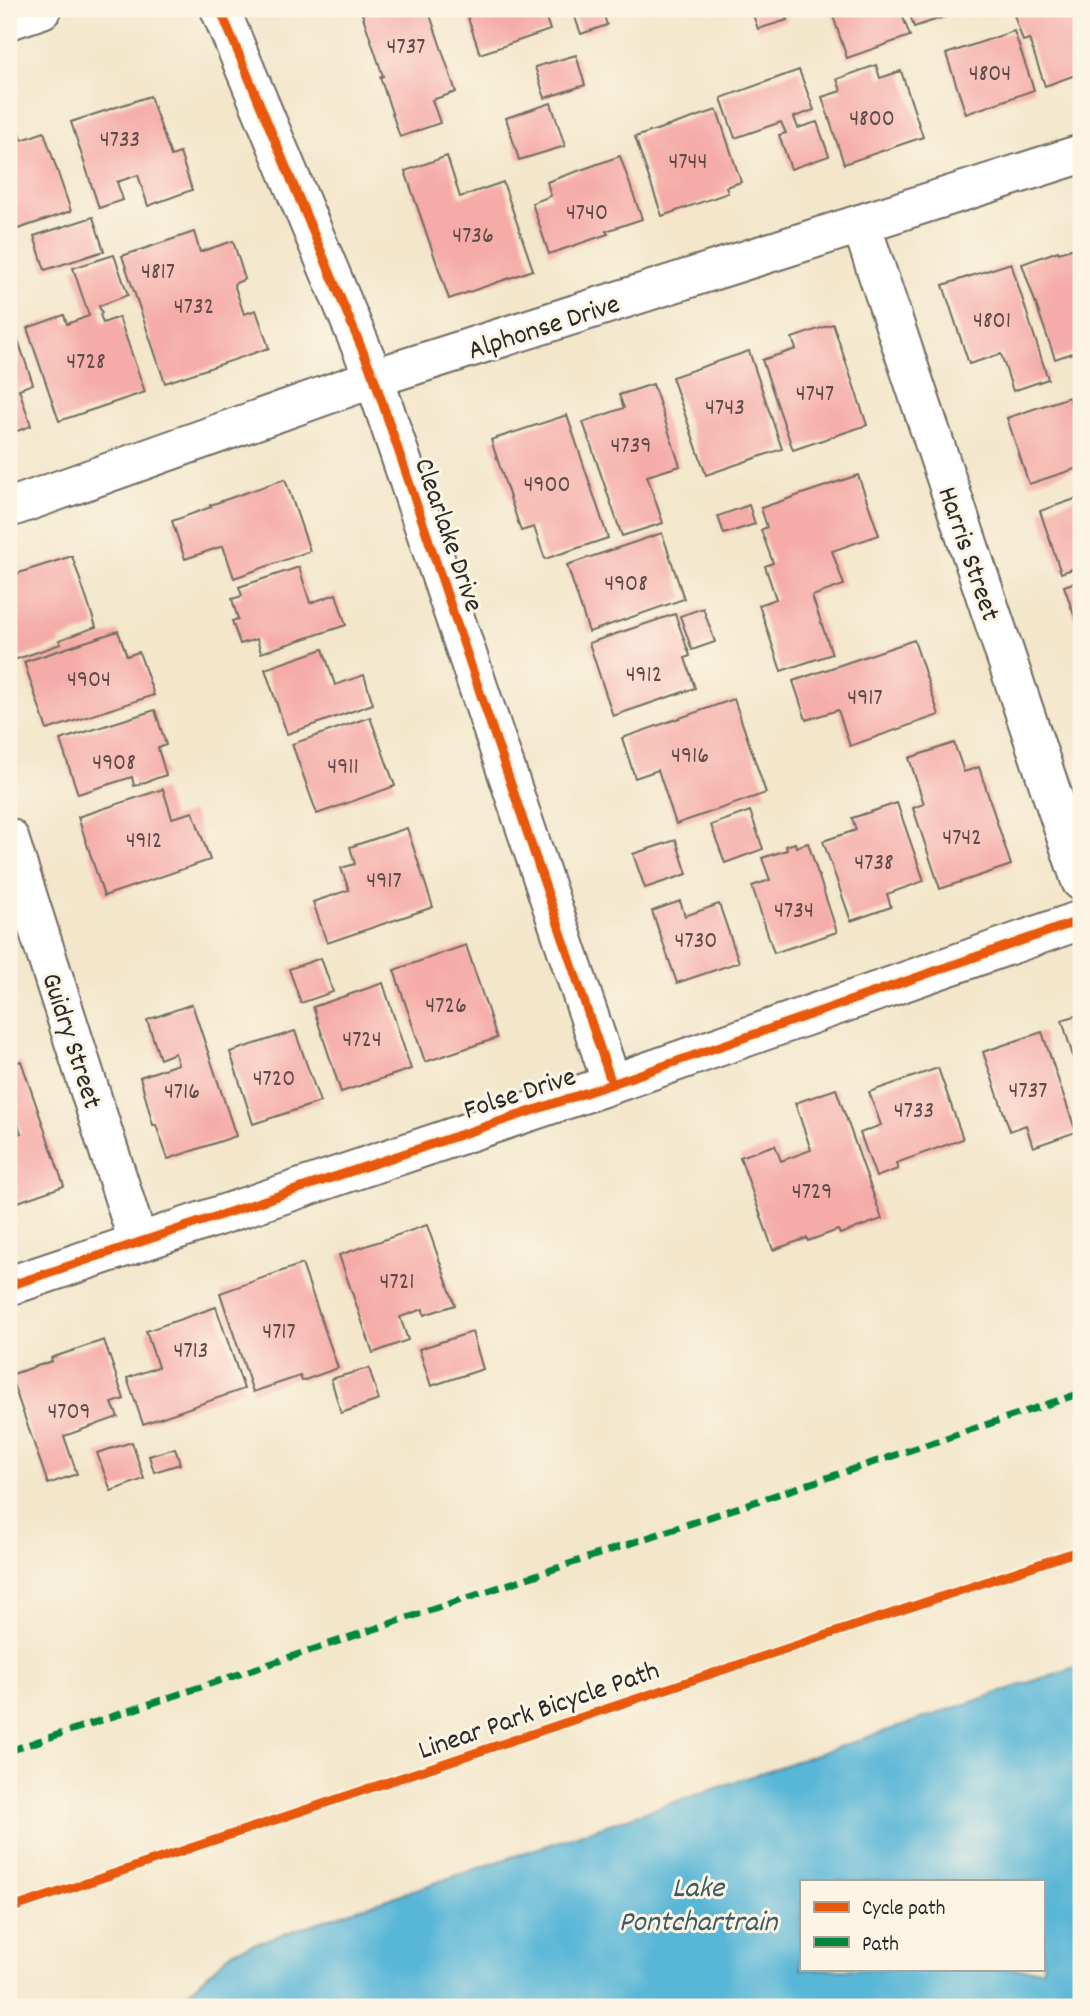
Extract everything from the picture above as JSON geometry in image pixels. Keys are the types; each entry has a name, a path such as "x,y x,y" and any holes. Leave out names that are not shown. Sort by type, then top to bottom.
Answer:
{"street":[{"path":"9,20 42,9"},
{"name":"Clearlake Drive","path":"220,9 374,378 612,1084"},
{"name":"Alphonse Drive","path":"9,508 374,378 1081,154"},
{"name":"Harris Street","path":"861,224 1081,881"},
{"name":"Guidry Street","path":"9,838 138,1242"},
{"name":"Folse Drive","path":"9,1286 612,1084 1081,920"}],"water":[{"name":"Lake Pontchartrain","path":"1081,1665 1081,2007 172,2007 233,1951"}],"building":[{"path":"378,9 428,9 456,92 432,100 440,123 400,137 362,14"},
{"path":"465,9 543,9 550,30 480,54"},
{"path":"572,9 602,9 607,25 581,34"},
{"path":"783,9 787,20 758,29 752,12"},
{"path":"855,9 900,9 910,36 847,58 833,16"},
{"path":"908,9 952,9 953,14 914,27"},
{"path":"1012,9 1081,9 1081,73 1045,86 1029,39 1023,41"},
{"path":"1014,31 1034,90 966,114 946,54"},
{"path":"576,55 585,85 545,98 535,67"},
{"path":"876,65 880,78 901,71 923,137 844,164 822,97 841,91 837,79"},
{"path":"799,70 814,110 794,117 798,128 817,122 829,156 791,169 779,135 786,133 781,122 735,138 721,98"},
{"path":"150,96 171,156 180,153 192,190 148,206 138,175 117,182 123,200 99,208 71,122"},
{"path":"551,103 565,146 519,160 506,118"},
{"path":"717,110 741,182 726,187 728,193 662,216 635,137"},
{"path":"44,132 71,211 9,232 9,137 19,133 22,140"},
{"path":"447,156 460,197 503,182 533,270 449,299 405,171"},
{"path":"620,156 642,219 549,254 532,203 551,196 547,182"},
{"path":"93,217 104,251 45,270 34,236"},
{"path":"194,232 200,252 233,241 245,279 234,284 244,314 256,310 269,348 165,383 122,256"},
{"path":"1074,248 1075,251 1081,249 1081,350 1055,359 1022,264"},
{"path":"114,255 128,295 99,306 102,313 100,314 103,323 119,317 145,392 59,421 27,328 64,315 67,324 89,316 73,268"},
{"path":"1011,263 1048,379 1013,391 1001,354 969,364 943,285"},
{"path":"9,304 16,325 9,327"},
{"path":"833,324 867,425 793,450 762,360 796,349 792,338"},
{"path":"18,340 33,384 19,389 31,426 9,434 9,344"},
{"path":"749,351 782,449 706,475 672,377"},
{"path":"653,384 680,466 647,476 663,523 622,536 583,422 624,408 619,395"},
{"path":"1069,397 1074,414 1081,412 1081,467 1029,484 1007,418"},
{"path":"567,415 608,538 545,559 534,527 521,531 491,440"},
{"path":"858,475 879,535 832,551 844,585 812,596 832,654 781,671 759,605 776,599 765,566 773,563 761,530 767,527 761,508"},
{"path":"285,479 310,551 234,578 223,546 185,559 172,521"},
{"path":"1081,497 1081,566 1061,573 1040,511"},
{"path":"749,505 755,524 724,534 718,516"},
{"path":"662,533 684,599 589,632 567,565"},
{"path":"72,556 96,627 59,640 61,644 14,660 9,645 9,576"},
{"path":"299,567 310,603 336,594 346,625 261,653 257,639 240,644 232,621 238,619 232,599 242,596 239,587"},
{"path":"1081,580 1081,635 1064,586"},
{"path":"703,608 715,642 692,650 680,616"},
{"path":"675,614 690,656 685,658 695,688 613,716 589,643"},
{"path":"118,631 127,656 139,652 154,695 47,730 24,662"},
{"path":"914,640 939,715 850,746 838,710 806,720 793,681"},
{"path":"323,649 335,685 364,675 373,704 287,734 265,669"},
{"path":"734,699 766,793 676,824 658,770 635,778 622,738"},
{"path":"155,710 166,745 158,748 166,775 134,786 132,777 78,794 60,740"},
{"path":"370,717 395,786 317,814 292,744"},
{"path":"954,743 964,772 979,767 1011,865 940,889 913,808 924,804 909,758"},
{"path":"163,789 172,818 193,812 210,860 104,896 78,817"},
{"path":"897,803 924,881 887,894 891,907 851,921 823,841 856,830 852,818"},
{"path":"750,811 763,849 725,863 711,825"},
{"path":"407,828 433,907 327,943 313,902 349,890 341,868 355,864 350,847"},
{"path":"676,840 687,874 645,888 633,854"},
{"path":"795,843 796,847 808,843 837,932 774,953 752,886 770,880 762,858 787,850 786,846"},
{"path":"680,901 685,916 719,904 739,962 677,983 652,911"},
{"path":"466,945 497,1038 425,1062 394,970"},
{"path":"321,958 333,992 301,1003 289,969"},
{"path":"383,983 411,1069 341,1092 313,1007"},
{"path":"192,1004 236,1136 168,1159 156,1125 153,1125 140,1077 178,1064 175,1053 160,1059 147,1020"},
{"path":"1081,1014 1081,1076 1079,1076 1062,1020"},
{"path":"295,1031 320,1102 253,1124 230,1052"},
{"path":"1042,1032 1076,1132 1033,1147 1026,1125 1010,1131 983,1052"},
{"path":"21,1061 64,1186 9,1205 9,1125 13,1135 21,1133 12,1107 9,1108 9,1065"},
{"path":"938,1068 963,1139 896,1163 898,1169 876,1177 860,1133 881,1125 869,1092"},
{"path":"836,1089 882,1219 840,1234 838,1230 773,1250 740,1157 775,1145 781,1161 811,1150 795,1103"},
{"path":"427,1225 455,1305 424,1315 423,1309 400,1317 408,1340 373,1353 339,1255"},
{"path":"302,1264 338,1368 302,1381 300,1376 253,1392 220,1293"},
{"path":"216,1307 244,1389 143,1424 127,1378 158,1367 146,1331"},
{"path":"472,1332 483,1369 431,1386 419,1349"},
{"path":"104,1340 124,1399 112,1403 118,1417 64,1436 77,1474 48,1484 10,1375"},
{"path":"369,1368 379,1400 341,1413 331,1379"},
{"path":"132,1442 144,1479 111,1491 97,1453"},
{"path":"175,1448 180,1464 154,1472 149,1456"}],"marked path":[{"path":"9,1751 1081,1393"}],"cycle path":[{"path":"220,9 374,378 612,1084"},
{"path":"9,1286 612,1084 1081,920"},
{"name":"Linear Park Bicycle Path","path":"9,1909 1081,1550"}]}
